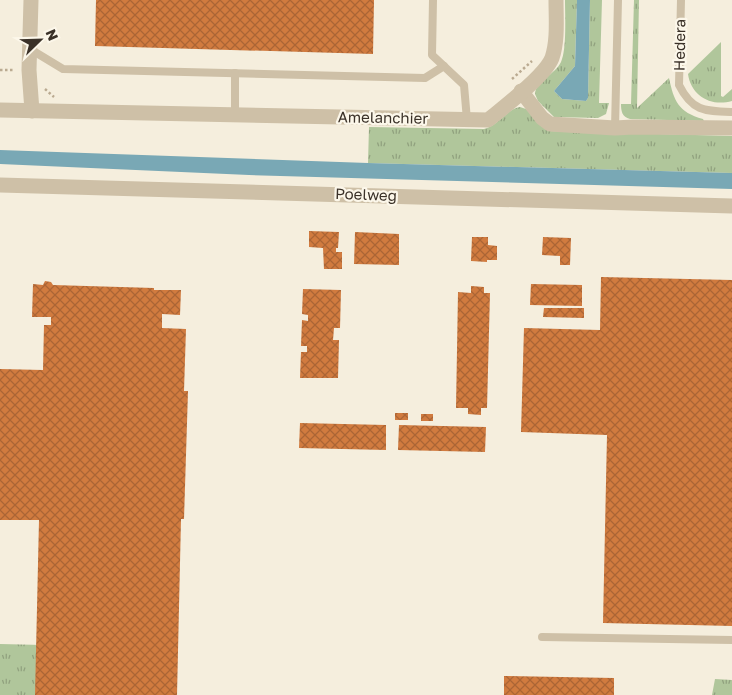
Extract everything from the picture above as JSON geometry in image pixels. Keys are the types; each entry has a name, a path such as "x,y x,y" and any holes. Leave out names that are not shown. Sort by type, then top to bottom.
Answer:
{"street":[{"path":"31,0 29,70 32,111"},
{"name":"Amelanchier","path":"0,110 488,120 521,92 551,60 555,45 556,0"},
{"path":"521,92 542,118 550,124 615,128 732,128"},
{"name":"Poelweg","path":"0,185 732,206"}],"lane":[{"path":"433,0 432,55 464,85 467,120"},
{"path":"615,128 618,0"},
{"name":"Hedera","path":"681,0 679,85 691,104 701,109 732,112"},
{"path":"30,49 63,70 424,78 444,66"},
{"path":"235,74 235,115"},
{"path":"542,637 732,640"}],"path":[{"path":"506,85 538,55"},
{"path":"0,70 29,70"},
{"path":"43,87 55,99"}],"green space":[{"path":"565,0 577,0 575,66 554,91 562,99 586,101 588,98 590,0 602,0 599,103 609,103 606,114 598,118 554,117 538,101 535,94 542,81 558,67 563,56"},
{"path":"634,0 639,0 637,108 669,78 678,104 688,113 704,121 630,119 625,117 621,104 631,104"},
{"path":"721,42 721,96 723,97 732,89 732,101 717,102 710,101 698,94 690,82 688,74"},
{"path":"515,108 526,109 549,131 732,136 732,173 368,163 369,127 484,129"},
{"path":"0,644 43,645 42,695 0,695"},
{"path":"715,679 732,680 732,695 712,695"}],"water":[{"path":"577,0 590,0 588,98 586,101 562,99 554,91 575,66"},
{"path":"0,150 732,173 732,189 249,175 0,164"}],"building":[{"path":"96,0 374,0 373,54 95,46"},
{"path":"309,231 339,232 336,252 342,252 342,269 324,269 323,248 309,247"},
{"path":"355,232 399,234 399,265 354,264"},
{"path":"472,237 488,237 488,245 497,246 497,260 487,260 487,262 471,261"},
{"path":"543,237 571,238 570,265 560,265 560,256 542,255"},
{"path":"601,277 732,280 732,626 603,623 607,435 521,432 524,328 600,330"},
{"path":"45,281 51,282 53,285 181,290 180,315 162,314 162,328 186,329 184,391 188,391 184,519 181,519 177,695 35,695 39,520 0,520 0,369 43,370 44,325 51,325 51,317 32,317 33,284 43,285"},
{"path":"531,284 582,285 582,306 530,305"},
{"path":"471,286 484,287 484,293 490,293 487,408 481,408 481,415 468,414 468,408 456,408 458,292 471,293"},
{"path":"303,289 341,290 340,328 334,328 333,340 339,340 338,378 300,378 301,352 307,352 307,346 301,346 302,320 308,321 308,315 302,314"},
{"path":"544,308 584,308 584,318 543,317"},
{"path":"395,413 408,413 408,420 395,420"},
{"path":"421,414 433,414 433,421 421,421"},
{"path":"300,423 386,425 386,450 299,448"},
{"path":"399,425 486,427 485,452 398,450"},
{"path":"504,676 614,678 614,695 504,695"}]}
